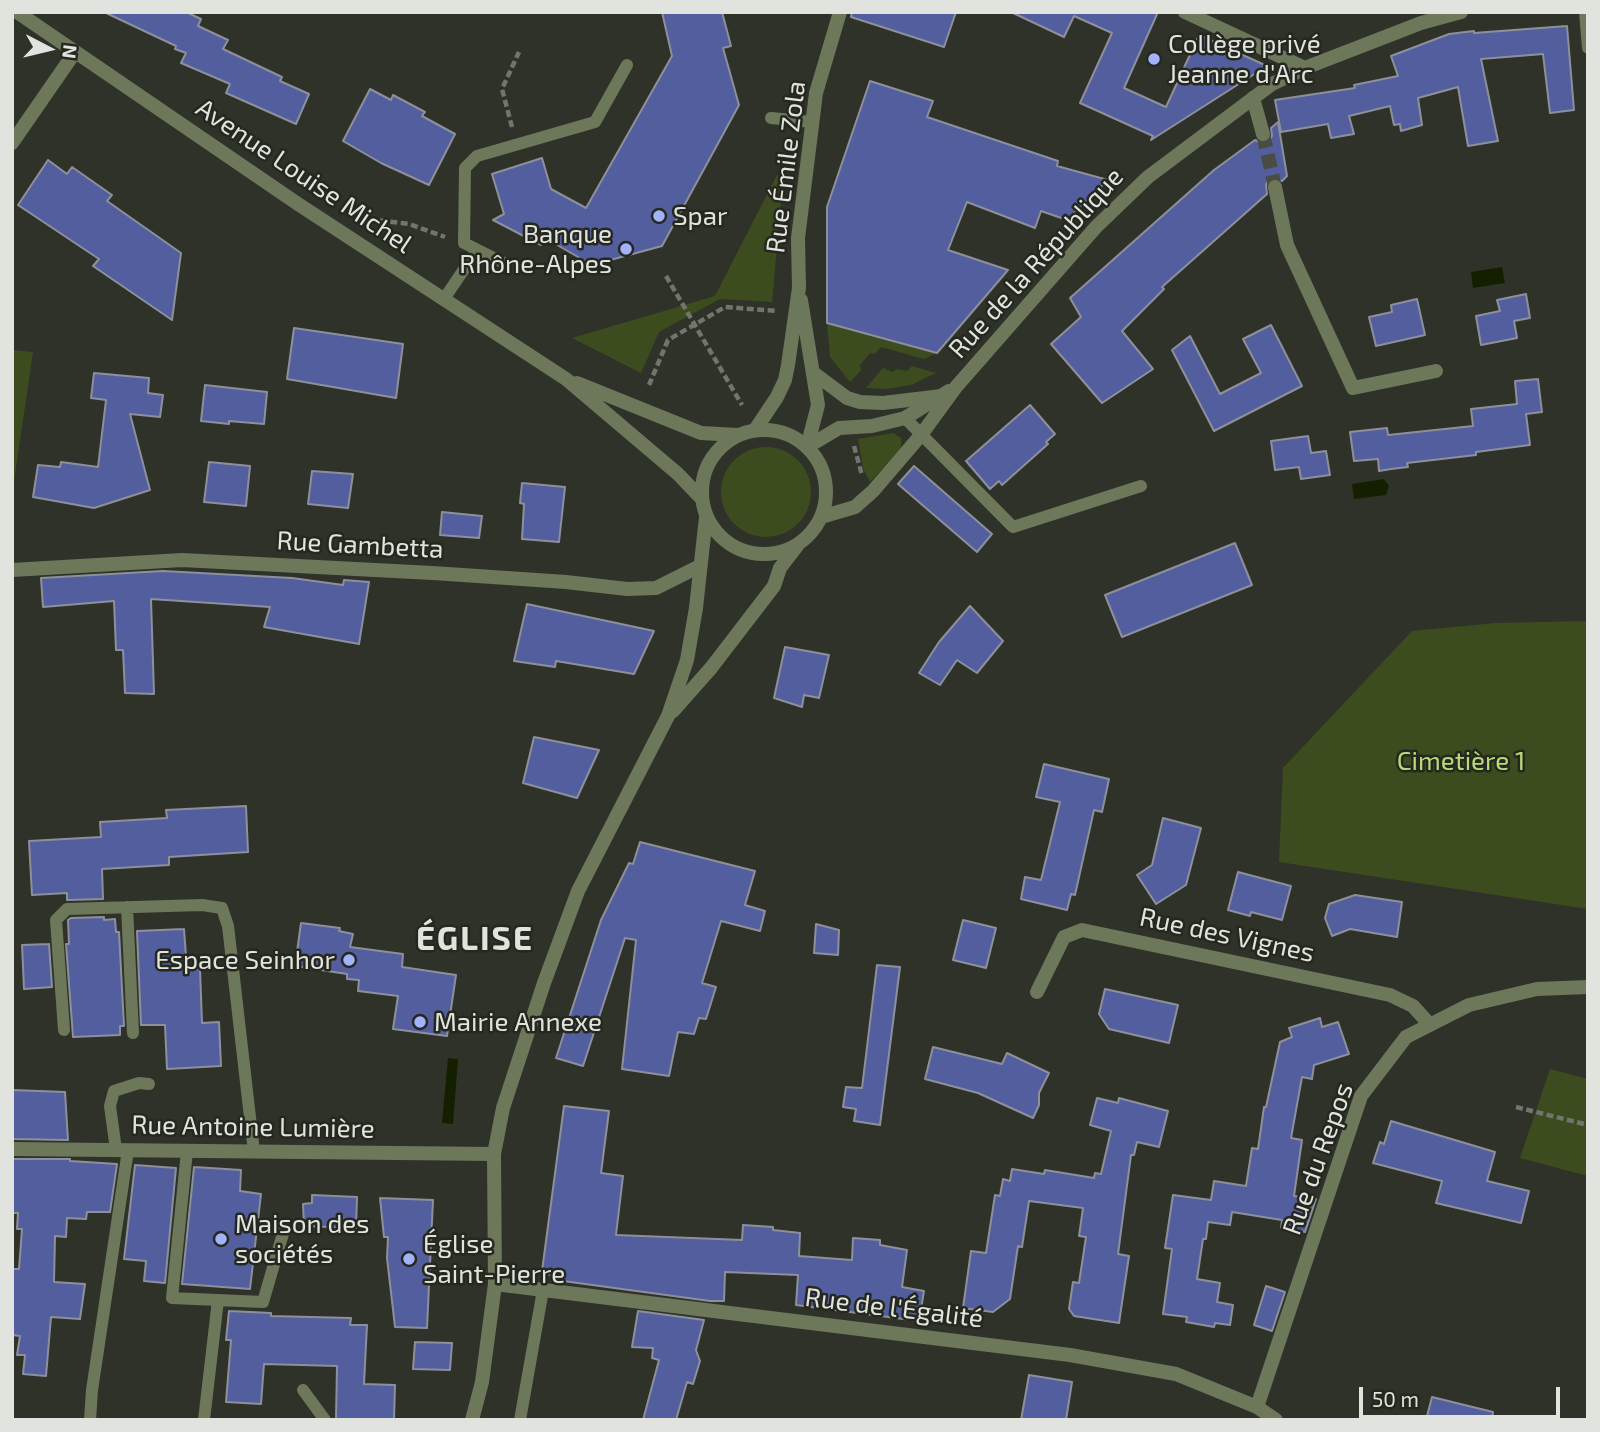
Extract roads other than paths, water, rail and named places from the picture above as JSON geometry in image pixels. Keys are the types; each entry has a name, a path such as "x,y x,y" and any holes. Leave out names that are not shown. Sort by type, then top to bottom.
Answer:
{"street":[{"name":"Avenue Louise Michel","path":"17,12 298,204 566,379 678,474 701,498"},
{"name":"Rue Émile Zola","path":"755,430 785,380 799,288 799,238 816,93 841,12"},
{"path":"1185,12 1305,68"},
{"name":"Rue de la République","path":"821,517 855,507 873,491 921,435 956,387 1096,227 1148,177 1272,84 1305,68 1421,23 1461,12"},
{"path":"12,143 75,52"},
{"path":"1253,98 1263,134"},
{"path":"1275,187 1287,245 1353,388 1436,371"},
{"name":"Rue Émile Zola","path":"799,288 818,405 807,447"},
{"name":"Rue de la République","path":"815,374 847,398 860,402 883,403 942,396"},
{"name":"Avenue Louise Michel","path":"566,379 701,433 738,435"},
{"name":"Rue de la République","path":"807,447 839,428 872,426 905,418 956,387"},
{"path":"668,716 711,668 774,586 780,568 798,545 812,533 821,517 826,498 825,479 818,461 807,447 791,436 774,430 755,430 738,435 723,444 710,460 703,478 701,498 706,517 722,539 745,553 763,555 781,553 798,545"},
{"path":"474,1419 482,1382 495,1284 494,1154 508,1088 578,891 668,716 687,660 706,517"},
{"name":"Rue Gambetta","path":"12,570 182,560 433,573 627,589 656,588 700,566"},
{"name":"Rue des Vignes","path":"1037,992 1064,937 1082,930 1390,995 1413,1006 1430,1025"},
{"name":"Rue du Repos","path":"1257,1407 1361,1096 1406,1037 1469,1005 1537,989 1588,986"},
{"name":"Rue Antoine Lumière","path":"12,1149 494,1154"},
{"name":"Rue de l'Égalité","path":"495,1284 1070,1355 1176,1374 1257,1407 1276,1420"}],"lane":[{"path":"1585,12 1588,48"},
{"path":"504,263 464,243 464,168 477,156 595,122 627,65"},
{"path":"771,118 812,122"},
{"path":"444,299 477,250"},
{"path":"905,418 1013,527 1141,486"},
{"path":"64,1030 56,920 67,909 202,905 222,908 228,926 254,1152"},
{"path":"127,907 133,1033"},
{"path":"90,1420 122,1150 110,1106 114,1091 139,1083 149,1084"},
{"path":"187,1150 172,1298 263,1302 284,1230"},
{"path":"520,1420 543,1290"},
{"path":"204,1420 218,1300"},
{"path":"303,1390 325,1420"}],"tunnel":[{"path":"1263,134 1275,187"}],"place":[{"name":"Collège privé Jeanne d'Arc","path":"1154,59"},
{"name":"Spar","path":"659,216"},
{"name":"Banque Rhône-Alpes","path":"626,249"},
{"name":"Espace Seinhor","path":"349,960"},
{"name":"Mairie Annexe","path":"420,1022"},
{"name":"Maison des sociétés","path":"221,1239"},
{"name":"Église Saint-Pierre","path":"409,1259"}],"district":[{"name":"ÉGLISE","path":"475,939"}],"park label":[{"name":"Cimetière 1","path":"1461,761"}]}
